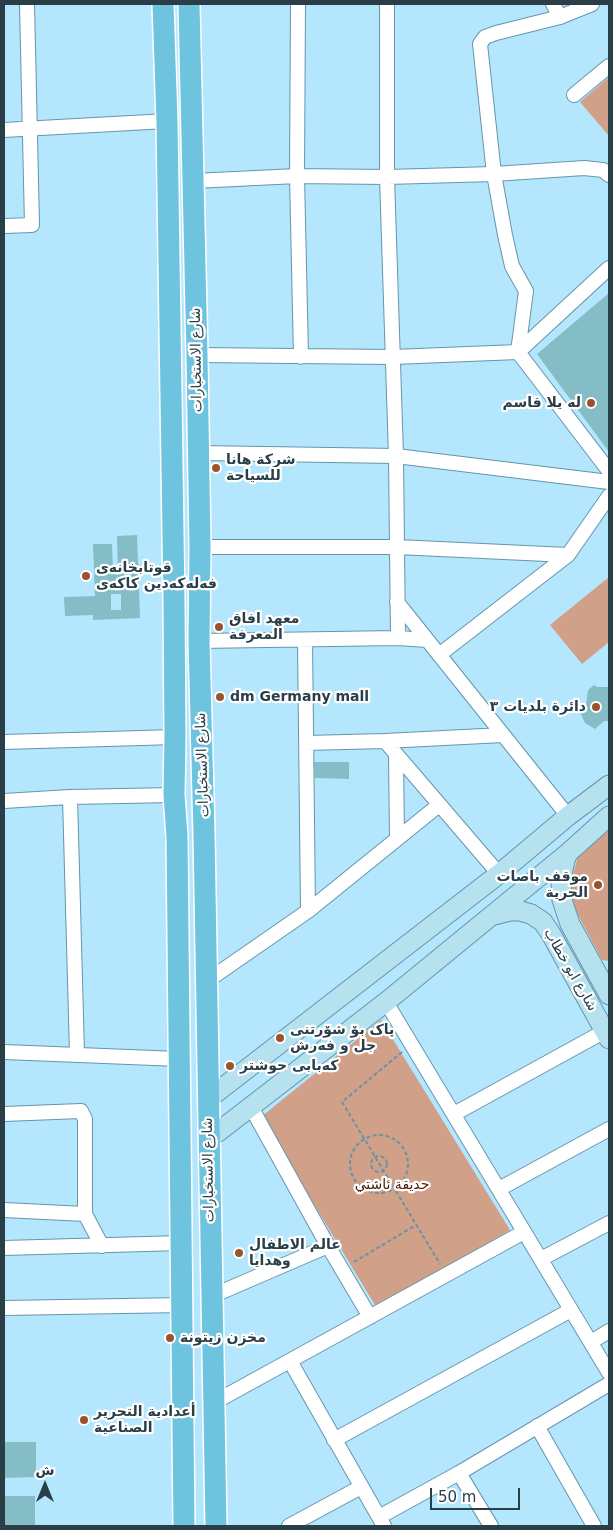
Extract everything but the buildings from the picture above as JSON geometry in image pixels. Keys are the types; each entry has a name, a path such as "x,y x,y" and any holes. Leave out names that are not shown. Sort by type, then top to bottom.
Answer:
{"main road":[{"name":"شارع الاستخبارات","path":"163,4 167,121 175,737 174,794 177,836 184,1526"},
{"name":"شارع الاستخبارات","path":"190,4 199,453 199,642 216,1526"},
{"path":"208,1099 499,874 568,816 609,785"},
{"path":"209,1139 386,1002 568,853 609,816"},
{"path":"177,836 204,834"},
{"name":"شارع ابو خطاب","path":"568,853 563,868 562,900 570,924 607,985"},
{"name":"شارع ابو خطاب","path":"492,916 510,911 520,911 531,914 542,922 551,934 607,1035"},
{"path":"551,934 570,924"},
{"path":"183,1378 213,1377"}],"street":[{"path":"4,226 32,225 27,4"},
{"path":"298,4 297,176 301,357"},
{"path":"386,4 387,177 396,456 398,638"},
{"path":"553,4 560,17"},
{"path":"592,4 560,17 496,33 485,37 480,44 494,174 512,266 526,291 518,352 609,471"},
{"path":"574,95 609,66"},
{"path":"4,130 167,121"},
{"path":"194,181 297,176 387,177 494,174 584,168 603,170 609,175"},
{"path":"197,355 393,357 518,352 609,268"},
{"path":"199,453 396,456 609,482"},
{"path":"439,655 568,555 609,496"},
{"path":"200,548 397,548 568,555"},
{"path":"397,602 568,816"},
{"path":"199,642 398,638 427,640"},
{"path":"305,640 308,911"},
{"path":"306,743 503,735"},
{"path":"4,742 175,737"},
{"path":"385,741 499,874"},
{"path":"396,755 397,839"},
{"path":"4,801 174,794"},
{"path":"70,797 77,1054"},
{"path":"207,981 308,911 439,805"},
{"path":"386,1002 609,1373"},
{"path":"454,1114 607,1035"},
{"path":"4,1052 179,1059"},
{"path":"251,1107 328,1246 370,1317"},
{"path":"4,1114 81,1111 85,1119 85,1214 102,1246"},
{"path":"499,1189 609,1130"},
{"path":"4,1210 85,1214"},
{"path":"541,1259 609,1223"},
{"path":"213,1403 524,1232"},
{"path":"4,1248 181,1243"},
{"path":"212,1296 328,1246"},
{"path":"4,1308 183,1305"},
{"path":"334,1440 571,1310"},
{"path":"590,1342 609,1331"},
{"path":"290,1361 382,1522 459,1473 609,1384"},
{"path":"537,1426 594,1526"},
{"path":"459,1473 491,1526"},
{"path":"289,1526 361,1487"}],"path":[{"path":"411,1044 342,1102 446,1275"},
{"path":"374,1135 387,1136 397,1141 404,1149 408,1158 408,1169 406,1176 394,1189 385,1192 370,1192 358,1184 354,1178 350,1168 351,1157 355,1147 364,1139 374,1135"},
{"path":"381,1156 387,1161 387,1168 384,1171 376,1172 372,1167 372,1161 375,1157 381,1156"},
{"path":"342,1269 416,1225"}],"green space":[{"path":"609,77 609,136 580,102"},
{"path":"609,577 609,642 582,664 550,625"},
{"path":"609,830 609,961 602,960 578,915 571,898 571,882 578,856"},
{"name":"حديقة ئاشتي","path":"381,1020 510,1230 378,1310 261,1117"}],"place":[{"name":"له يلا قاسم","path":"591,403"},
{"name":"شركة هانا للسياحة","path":"216,468"},
{"name":"قوتابخانەی فەلەکەدین کاکەی","path":"86,576"},
{"name":"معهد افاق المعرفة","path":"219,627"},
{"name":"dm Germany mall","path":"220,697"},
{"name":"دائرة بلديات ٣","path":"596,707"},
{"name":"موقف باصات الحریة","path":"598,885"},
{"name":"پاک بۆ شۆرتنی جل و فەرش","path":"280,1038"},
{"name":"کەبابی حوشتر","path":"230,1066"},
{"name":"عالم الاطفال وهدايا","path":"239,1253"},
{"name":"مخزن زيتونة","path":"170,1338"},
{"name":"أعدادية التحرير الصناعية","path":"84,1420"}]}
